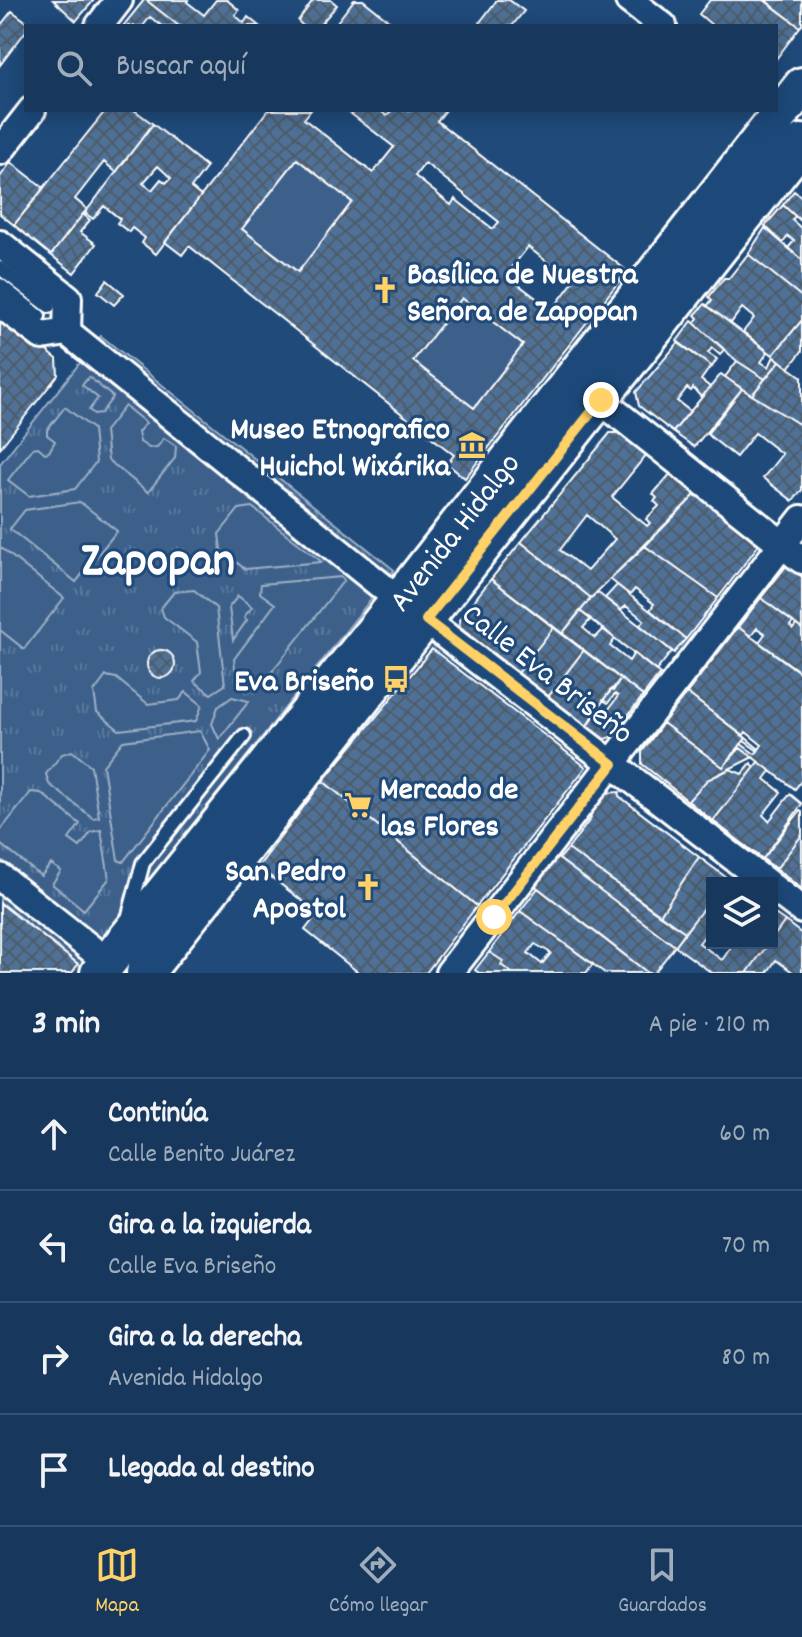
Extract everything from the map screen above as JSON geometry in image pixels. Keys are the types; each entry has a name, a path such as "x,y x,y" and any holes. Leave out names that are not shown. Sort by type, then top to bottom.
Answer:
{"main road":[{"name":"Avenida Hidalgo","path":"145,973 413,610 573,378 784,119 802,86"},
{"name":"Avenida Hidalgo","path":"109,960 413,610 601,400 802,143"}],"street":[{"path":"101,24 119,0"},
{"path":"629,0 660,24"},
{"path":"0,151 30,112"},
{"path":"0,244 68,298 67,332 42,336 0,304"},
{"name":"Calle Eva Briseño","path":"67,332 413,610 760,877"},
{"path":"573,378 792,552"},
{"path":"449,973 613,764 792,552 802,519"},
{"path":"0,877 109,960"},
{"name":"Calle Eva Briseño","path":"778,891 802,910"}],"lane":[{"path":"0,268 44,311 0,285"},
{"path":"109,960 143,863 244,736"}],"green space":[{"path":"297,159 352,202 298,272 242,229"},
{"path":"462,298 523,345 474,408 413,361"},
{"path":"101,336 394,570 81,966 0,902 0,464"},
{"path":"89,377 113,397 101,413 94,414 89,410 98,398 82,385"},
{"path":"125,406 146,423 138,432 140,442 149,448 157,447 164,438 176,446 175,458 148,492 108,460 105,431"},
{"path":"65,407 93,429 96,462 75,489 29,496 8,480 33,448 49,452 55,441 47,435 47,430"},
{"path":"80,502 117,531 76,582 10,529 25,510"},
{"path":"252,507 322,562 245,569 221,550 219,534 239,509"},
{"path":"0,547 64,598 24,649 0,630"},
{"path":"341,577 344,580 258,689 237,685 234,659 275,604 260,593 261,584"},
{"path":"194,590 216,608 225,685 211,694 194,681 201,672 197,642 164,617 161,608 174,592"},
{"path":"238,596 252,607 233,640 229,607"},
{"path":"106,676 116,678 148,704 179,700 186,692 202,705 196,721 119,730 97,712 94,692"},
{"path":"232,697 249,701 219,739 212,724 218,707"},
{"path":"200,731 210,750 123,862 118,860 103,766 123,741"},
{"path":"72,751 91,766 99,817 93,818 49,784 46,774 62,754"},
{"path":"31,792 41,793 80,824 69,839 80,847 91,832 101,830 109,879 84,910 52,884 61,871 51,864 41,876 0,844 0,831"}],"building":[{"path":"53,0 94,0 76,21"},
{"path":"146,0 176,24 159,24 150,17 145,24 125,24"},
{"path":"146,0 188,0 204,15 216,0 227,0 239,10 235,15 244,23 248,17 257,24 176,24"},
{"path":"313,0 331,0 337,5 321,24 301,24 298,21"},
{"path":"354,0 363,0 393,24 336,24"},
{"path":"497,0 509,0 524,11 514,24 479,24"},
{"path":"710,0 764,0 800,27 778,56 778,24 711,24 699,14"},
{"path":"765,0 802,0 802,25 800,27"},
{"path":"12,11 30,24 24,24 24,34 0,65 0,26"},
{"path":"104,112 137,112 153,124 116,172 104,162 75,199 87,209 51,255 14,225"},
{"name":"Basílica de Nuestra Señora de Zapopan","path":"266,112 309,112 304,119 373,173 394,147 349,112 382,112 387,116 390,112 444,112 437,121 627,271 465,478 447,464 454,455 189,246 182,255 165,242","holes":["297,159 352,202 298,272 242,229","425,163 499,222 493,229 455,199 451,205 415,176","528,247 573,282 552,310 506,275","462,298 523,345 474,408 413,361"]},
{"path":"153,124 207,167 191,188 201,196 156,254 142,243 145,238 132,228 129,232 117,223 120,219 104,206 93,219 85,213","holes":["158,166 171,178 166,183 161,179 152,190 143,183"]},
{"path":"11,162 44,188 14,225 0,214 0,177"},
{"path":"794,191 802,197 802,222 783,205"},
{"path":"783,205 795,216 792,220 802,229 802,260 788,248 794,241 788,236 783,243 765,226"},
{"path":"83,214 90,220 80,232 96,244 74,273 51,255"},
{"path":"765,228 802,260 802,297 748,254"},
{"path":"748,254 802,297 802,320 773,355 743,332 754,318 742,308 731,323 707,306 712,300 709,297"},
{"path":"107,280 124,294 114,305 98,292"},
{"path":"705,304 768,352 761,362 769,367 774,356 780,361 765,379 737,361 694,323 698,318 695,315"},
{"path":"0,314 57,359 58,375 0,448"},
{"path":"802,320 802,351 789,368 773,355"},
{"path":"692,321 724,349 720,355 712,348 708,353 717,359 712,367 677,341"},
{"path":"678,343 711,366 701,380 710,387 701,397 693,388 691,391 687,388 677,401 690,411 673,432 639,406 636,392"},
{"path":"737,361 765,379 752,395 725,377"},
{"path":"780,361 802,377 802,426 752,395"},
{"path":"721,374 742,389 694,447 673,432"},
{"path":"742,389 802,426 802,490 793,501 763,478 782,454 755,433 736,457 707,434"},
{"path":"610,433 619,433 647,454 612,497 647,526 650,523 646,519 659,506 653,494 671,473 697,493 591,598 521,542","holes":["587,515 615,539 587,571 560,550"]},
{"path":"697,493 761,542 718,598 645,546"},
{"path":"521,542 591,598 562,634 491,579"},
{"path":"645,546 718,598 686,639 650,610 654,604 635,589 630,595 610,579"},
{"path":"787,565 802,577 802,629 761,598"},
{"path":"491,579 554,627 518,673 460,628 459,620"},
{"path":"617,585 686,639 674,653 640,625 644,620 626,606 621,610 605,598"},
{"path":"597,592 672,651 656,671 580,611"},
{"path":"761,598 793,622 790,626 793,629 796,625 802,629 802,668 799,671 759,642 765,634 757,628 751,636 738,627"},
{"path":"580,611 591,619 583,628 595,638 604,629 615,639 610,646 629,661 634,653 660,674 643,696 562,634"},
{"path":"554,627 584,650 548,697 518,673"},
{"path":"738,627 802,674 802,780 795,789 739,747 741,744 755,754 758,751 744,741 746,738 759,749 762,745 746,732 743,736 687,693"},
{"path":"432,649 586,767 477,906 323,781"},
{"path":"161,650 171,654 175,664 171,674 161,678 151,674 147,664 151,654"},
{"path":"584,650 621,679 586,727 548,697"},
{"path":"621,679 643,696 611,737 602,740 586,727 598,712 604,716 618,696 615,694 608,703 603,700"},
{"path":"687,693 746,738 723,767 663,723"},
{"path":"663,723 723,767 740,748 753,757 707,780 688,801 642,764 642,752"},
{"path":"759,762 771,771 765,779 781,792 763,815 769,821 790,794 802,804 763,859 713,821"},
{"path":"751,763 755,767 713,821 688,801 707,780 730,769 742,774"},
{"name":"San Pedro Apostol","path":"323,781 477,906 426,973 359,973 305,930 318,913 258,867"},
{"path":"620,792 619,796 699,857 660,915 568,849 605,793"},
{"path":"800,811 802,835 776,869 763,859"},
{"path":"802,835 802,889 776,869"},
{"path":"568,849 685,932 675,946 559,859"},
{"path":"556,857 675,946 654,973 648,973 534,885"},
{"path":"699,857 726,877 706,877 706,905 685,932 660,915"},
{"path":"538,888 648,973 605,973 520,911"},
{"path":"0,903 78,964 72,973 0,973"},
{"path":"706,905 706,934 699,943 706,949 722,960 730,949 765,949 747,973 712,973 675,946"},
{"path":"520,911 593,964 586,973 512,973 501,965 503,961 489,952","holes":["535,944 551,953 542,964 528,953"]},
{"path":"778,916 785,921 778,931"},
{"path":"785,921 802,934 802,973 794,973 776,960 767,973 747,973 765,949 778,949 778,931"},
{"path":"489,952 503,961 501,965 512,973 479,973 475,970"}],"place":[{"name":"Basílica de Nuestra Señora de Zapopan","path":"385,290"},
{"name":"Museo Etnografico Huichol Wixárika","path":"472,445"},
{"name":"Eva Briseño","path":"396,679"},
{"name":"Mercado de las Flores","path":"358,805"},
{"name":"San Pedro Apostol","path":"368,887"}],"district":[{"name":"Zapopan","path":"158,557"}],"route":[{"path":"494,917 613,764 426,620 601,400"}]}
